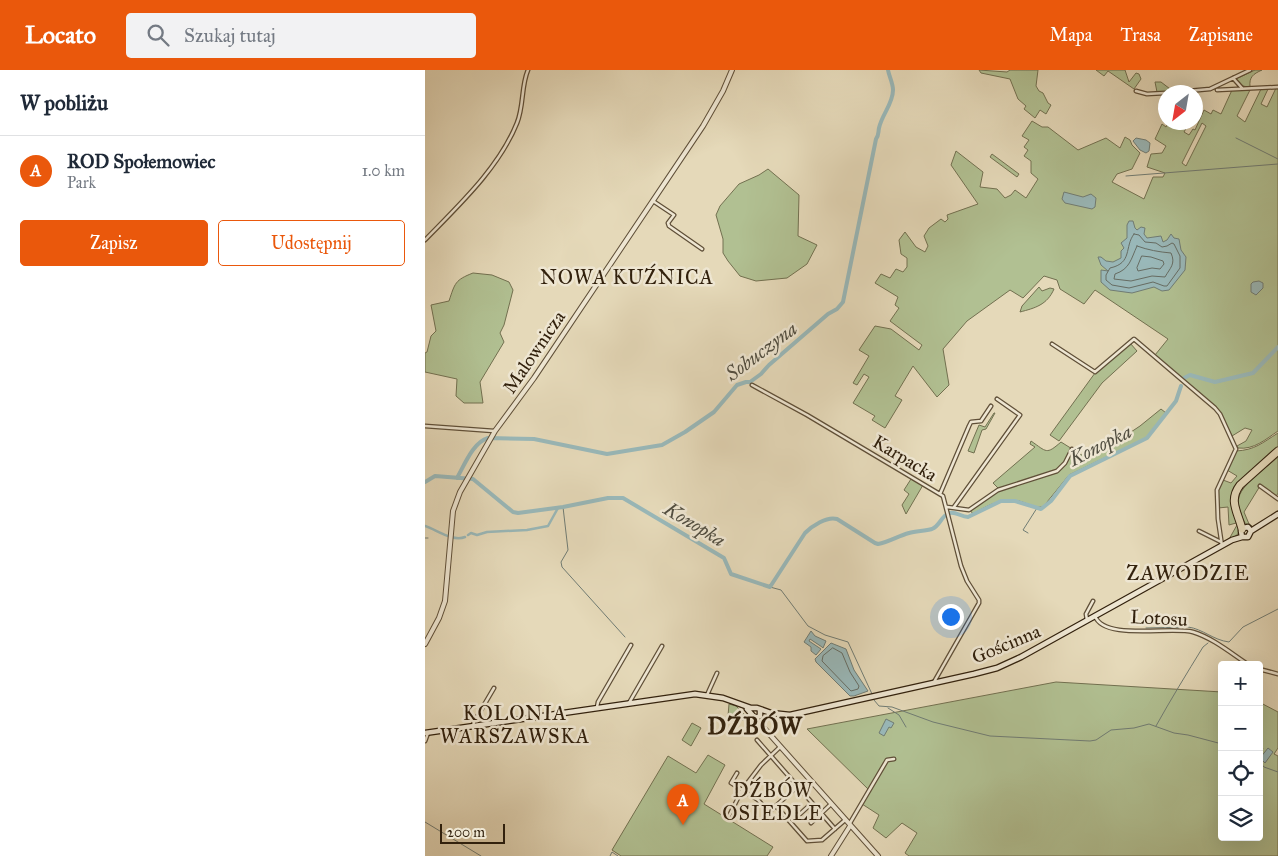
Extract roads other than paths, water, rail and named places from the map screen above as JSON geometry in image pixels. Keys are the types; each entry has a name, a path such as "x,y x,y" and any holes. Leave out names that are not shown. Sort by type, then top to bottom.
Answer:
{"highway":[{"path":"1245,531 1234,504 1236,492 1245,481 1278,453"}],"main road":[{"name":"Gościnna","path":"426,733 695,694 723,698 752,710 757,708 759,715 771,713 785,716 796,715 984,672 1010,663 1278,514"},
{"path":"752,710 752,715 759,715"}],"street":[{"path":"425,240 485,175 496,160 518,120 528,70"},
{"name":"Malownicza","path":"425,644 439,618 445,601 453,511 457,498 495,433 534,378 713,110 732,70"},
{"path":"1203,90 1210,89 1251,70"},
{"path":"1233,78 1243,89"},
{"path":"1217,90 1278,87"},
{"path":"1136,91 1147,94 1158,93"},
{"path":"653,201 674,215 668,224 669,226 702,249"},
{"path":"1052,344 1095,372 1134,339 1220,414 1235,446 1235,450 1217,490 1221,544"},
{"name":"Karpacka","path":"752,385 807,415 943,496 961,566 979,603 933,684"},
{"path":"954,507 1019,415 997,399"},
{"path":"940,494 971,422 981,422 991,406"},
{"path":"425,426 495,433"},
{"path":"947,507 969,510 999,490 1057,471 1065,464 1073,449"},
{"path":"1260,486 1278,499"},
{"path":"1199,531 1221,544"},
{"path":"1087,620 1086,614 1093,601"},
{"name":"Lotosu","path":"1095,616 1098,622 1104,626 1121,630 1179,630 1198,634 1242,661"},
{"path":"597,708 598,702 631,646"},
{"path":"629,703 661,646"},
{"path":"1263,670 1278,674"},
{"path":"707,695 717,674"},
{"path":"473,726 494,688"},
{"path":"759,715 763,727 877,856"},
{"path":"425,741 428,736 426,733"},
{"path":"757,740 835,829"},
{"path":"729,816 742,790 761,764 780,747"},
{"path":"831,856 887,760 894,759"},
{"path":"737,773 731,783 758,800 769,812 798,786"},
{"path":"800,814 812,803"},
{"path":"811,823 831,804"},
{"path":"776,806 807,841 823,840 845,820"}],"water":[{"path":"1136,138 1150,143 1149,151 1146,153 1140,150 1133,141"},
{"path":"1064,192 1083,197 1091,194 1096,198 1095,207 1092,209 1065,203 1062,199"},
{"path":"1129,221 1133,221 1137,230 1141,227 1145,228 1144,234 1147,238 1161,236 1163,242 1171,234 1174,238 1179,239 1181,250 1186,257 1185,270 1169,290 1162,291 1154,287 1132,293 1110,290 1101,282 1101,270 1108,271 1101,265 1098,257 1113,262 1121,258 1121,251 1124,248 1121,243 1127,238 1127,225"},
{"path":"1259,281 1263,283 1263,288 1256,295 1251,292 1251,284"},
{"path":"811,631 815,636 826,641 823,648 810,639 809,641 821,649 816,655 811,651 811,647 804,642"},
{"path":"831,643 846,649 854,670 868,691 850,696 816,662 815,659"},
{"path":"886,719 894,723 891,728 889,727 884,736 879,733"},
{"path":"1268,748 1273,752 1265,763 1263,761 1263,754"}],"waterway":[{"name":"Sobuczyna","path":"457,478 473,449 488,438 534,439 607,454 662,445 714,412 737,385 750,382 761,374 828,314 837,309 843,302 880,123 893,95 888,70"},
{"path":"1236,138 1278,159"},
{"path":"1126,176 1278,164"},
{"name":"Konopka","path":"1184,378 1190,375 1215,382 1253,373 1278,347"},
{"name":"Konopka","path":"425,482 435,476 473,479 513,512 518,513 608,498 623,498 724,558 731,574 770,587 805,533 824,520 837,519 878,544 909,533 932,529 949,513 968,517 1001,501 1015,501 1041,509 1051,501 1070,476 1147,438 1176,401 1181,386"},
{"path":"563,507 568,550 561,562 562,567 625,637"},
{"path":"468,535 471,533 477,535 487,532 527,530 548,526 558,508"},
{"path":"1028,533 1023,530 1037,508"},
{"path":"425,526 450,537 465,537"},
{"path":"770,587 781,590 808,626 825,635 848,642 872,694"},
{"path":"1146,628 1188,627 1229,642 1243,627 1278,609"},
{"path":"1156,726 1203,647 1208,643"},
{"path":"874,700 879,706 892,707 933,722 990,736 1090,741 1096,740 1111,730 1134,728 1149,724 1174,733 1218,743"},
{"path":"888,708 899,715 906,727"},
{"path":"1263,766 1278,772"},
{"path":"425,822 481,856"},
{"path":"610,856 612,852 618,856"}],"place":[{"name":"ROD Społemowiec","path":"683,825"}],"district":[{"name":"NOWA KUŹNICA","path":"627,277"},
{"name":"ZAWODZIE","path":"1188,573"},
{"name":"KOLONIA WARSZAWSKA","path":"515,724"},
{"name":"DŹBÓW","path":"755,726"},
{"name":"DŹBÓW OSIEDLE","path":"773,802"}]}
